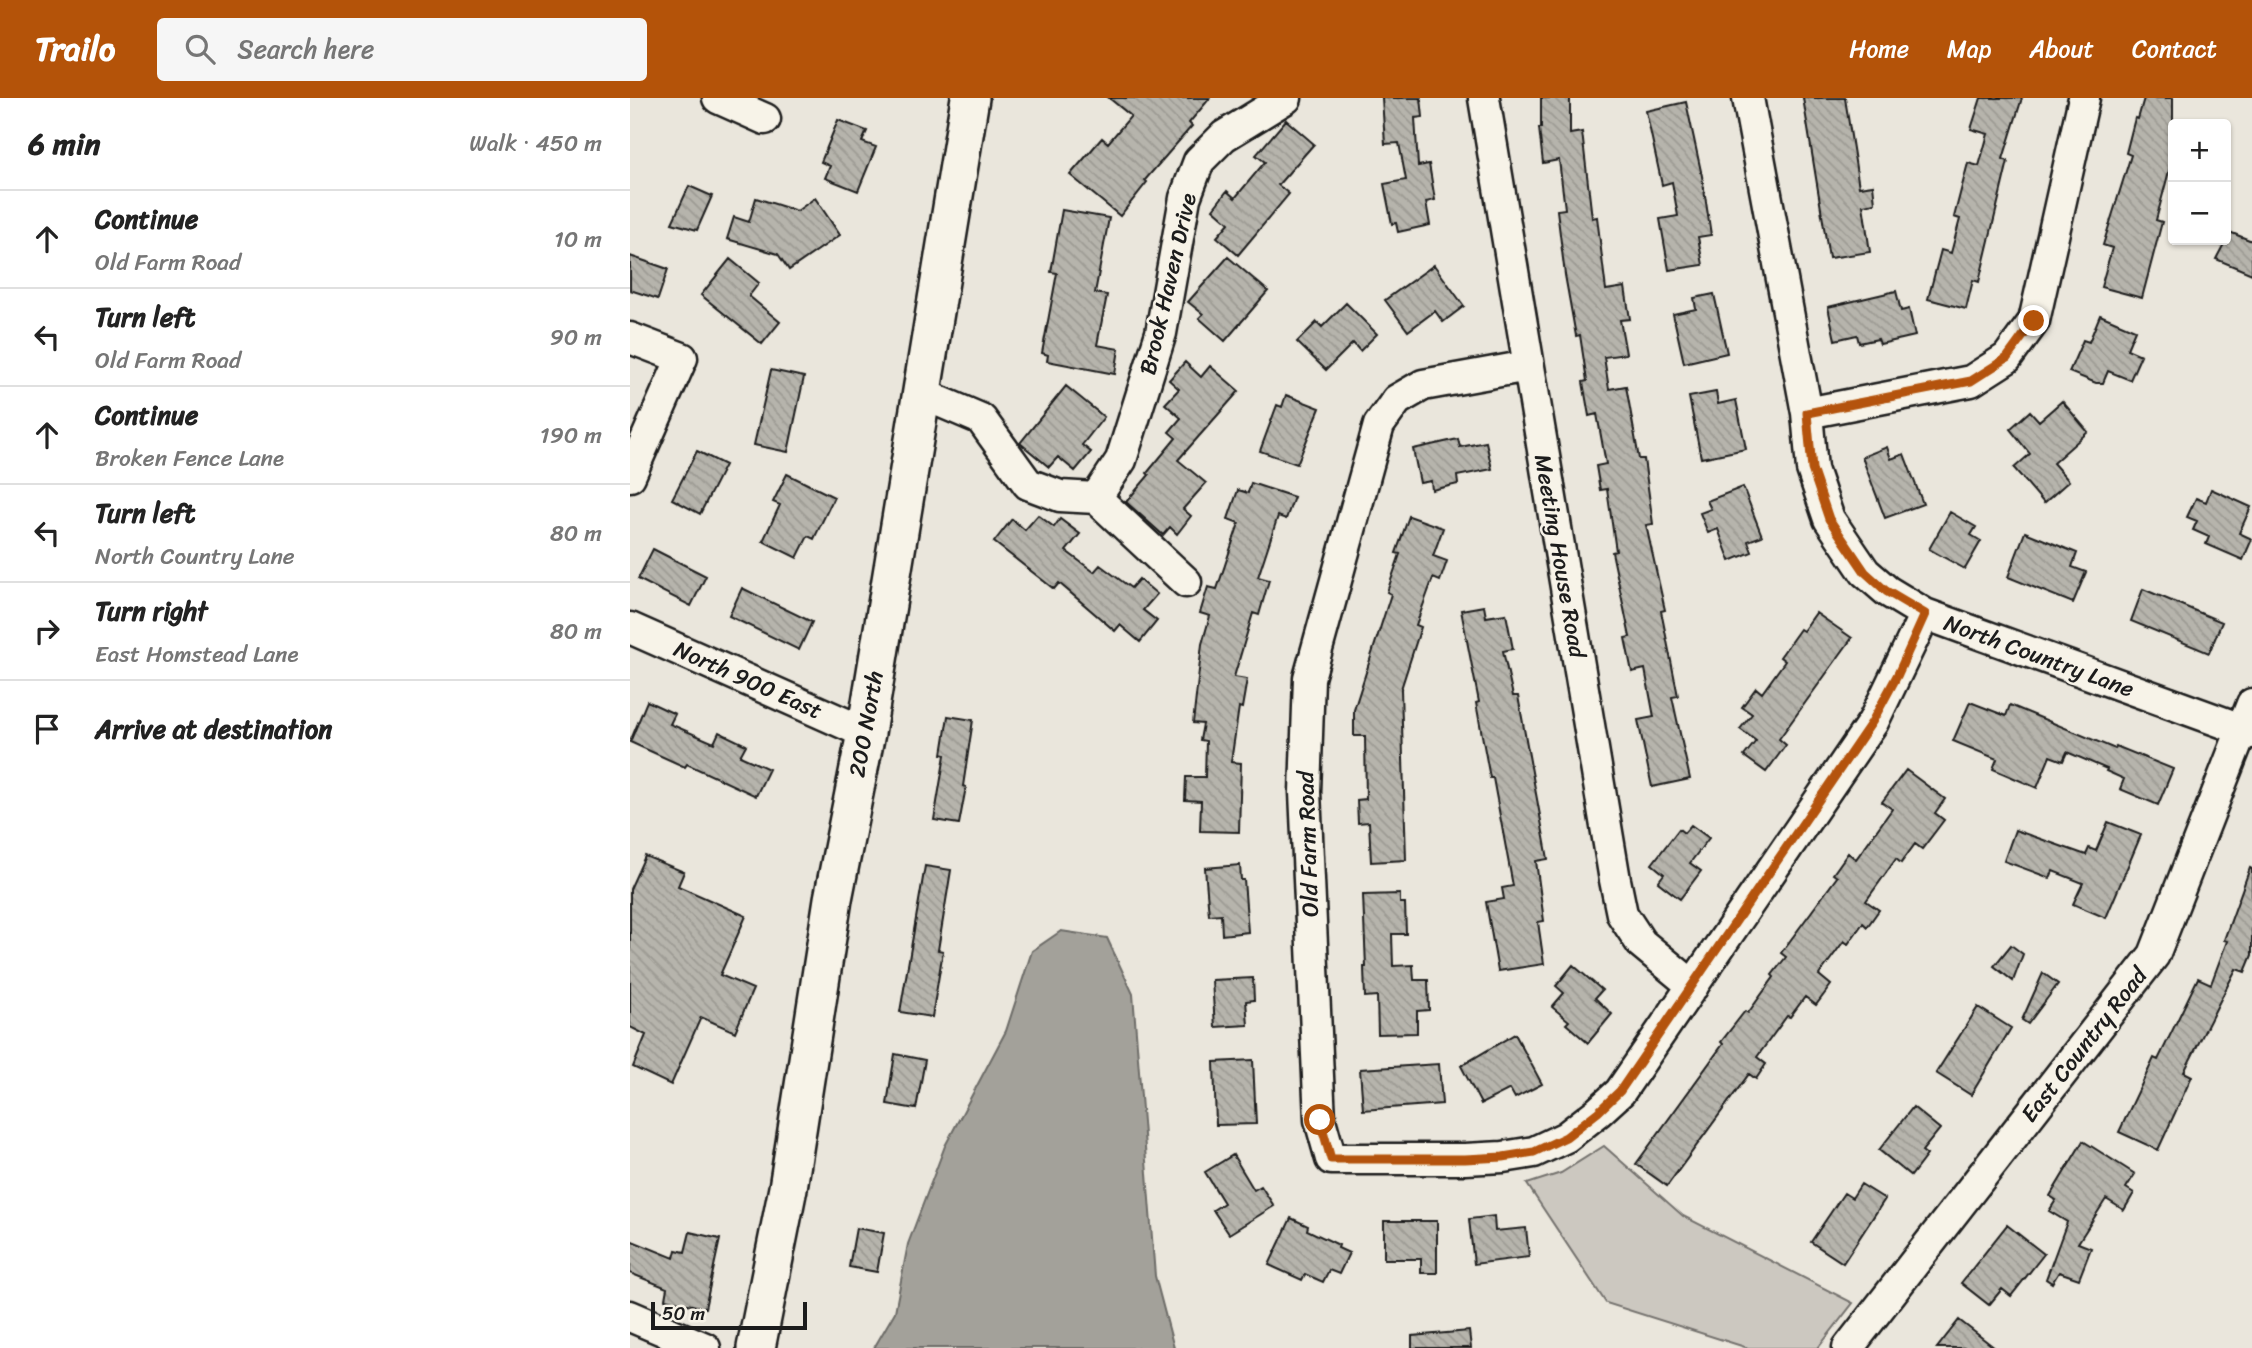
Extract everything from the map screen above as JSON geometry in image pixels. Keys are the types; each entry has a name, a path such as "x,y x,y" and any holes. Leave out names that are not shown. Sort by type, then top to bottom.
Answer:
{"main road":[{"name":"200 North","path":"757,1348 788,1188 833,899 866,733 970,98"}],"street":[{"path":"718,98 765,119"},
{"name":"Brook Haven Drive","path":"1096,498 1121,460 1161,333 1185,198 1199,161 1224,136 1286,98"},
{"name":"Meeting House Road","path":"1484,98 1622,914 1641,943 1693,986"},
{"name":"North Country Lane","path":"1748,98 1807,413 1812,469 1829,519 1865,572 1886,591 1925,614 2249,723"},
{"path":"1807,413 1971,381 2007,358 2034,321 2084,98"},
{"path":"630,338 682,358 630,476"},
{"name":"Old Farm Road","path":"1528,366 1423,385 1397,400 1379,425 1309,678 1305,792 1320,1120 1331,1159 1503,1157 1534,1152 1566,1137 1620,1091 1693,986"},
{"path":"920,393 981,419 1028,485 1060,496 1096,498 1186,582"},
{"path":"1693,986 1872,722 1898,674 1925,614"},
{"name":"North 900 East","path":"630,628 866,733"},
{"name":"East Country Road","path":"1848,1348 2154,955 2249,723"},
{"path":"630,1316 705,1348"}],"shaded area":[{"path":"1061,931 1107,938 1133,994 1155,1276 1174,1348 874,1348 895,1312 908,1244 945,1146 1006,1031 1032,951"},
{"path":"1604,1146 1683,1216 1853,1303 1818,1348 1748,1348 1606,1303 1527,1184 1561,1173"}],"building":[{"path":"1109,98 1210,98 1189,123 1192,126 1145,180 1147,182 1120,216 1070,175 1102,138 1108,143 1131,116"},
{"path":"1382,98 1421,98 1423,117 1415,118 1418,166 1429,164 1435,200 1426,202 1430,225 1398,232 1396,223 1392,224 1384,184 1406,180 1399,143 1385,144"},
{"path":"1541,98 1570,98 1570,134 1582,132 1592,218 1597,217 1606,290 1625,287 1630,319 1620,320 1626,354 1604,357 1609,389 1626,386 1639,459 1644,459 1653,524 1646,525 1665,610 1661,611 1678,696 1672,697 1690,779 1652,787 1638,720 1654,717 1645,669 1632,672 1625,638 1630,637 1612,552 1616,551 1607,489 1600,490 1596,466 1606,464 1597,414 1589,416 1583,382 1587,381 1580,335 1576,336 1565,275 1557,210 1565,209 1559,160 1543,163 1539,128"},
{"path":"1803,98 1845,98 1859,187 1873,185 1875,203 1863,205 1870,252 1829,258"},
{"path":"1981,98 2022,98 2003,159 2008,161 1979,282 1973,280 1966,309 1928,299 1941,250 1951,253 1960,219 1954,217 1968,163 1979,166 1988,134 1971,129"},
{"path":"2144,98 2173,98 2173,119 2168,119 2168,175 2156,220 2162,222 2142,298 2101,287 2112,248 2103,245 2131,155 2126,153 2135,118 2138,119"},
{"path":"1686,102 1711,235 1698,237 1703,265 1669,270 1660,219 1678,216 1672,182 1662,185 1646,111"},
{"path":"838,120 867,131 862,142 876,147 858,191 825,178 830,166 821,162"},
{"path":"1286,120 1314,144 1278,185 1289,194 1238,255 1217,237 1229,223 1213,209 1227,191 1235,198 1265,162 1256,155"},
{"path":"689,186 712,196 697,230 672,223"},
{"path":"756,198 797,211 815,198 840,235 789,270 778,254 727,239 734,217 749,222"},
{"path":"1062,210 1109,218 1095,293 1107,295 1097,345 1119,349 1115,374 1047,361 1048,355 1042,353 1057,273 1051,272"},
{"path":"2231,233 2252,241 2252,274 2216,259 2223,245 2231,245"},
{"path":"630,256 668,269 658,299 630,290"},
{"path":"1228,257 1268,291 1225,341 1199,318 1203,314 1188,302"},
{"path":"730,259 759,283 749,296 780,322 762,344 701,295"},
{"path":"1434,265 1464,306 1443,322 1435,311 1408,331 1385,300"},
{"path":"1896,291 1901,311 1909,309 1915,336 1880,344 1878,339 1859,343 1857,335 1835,340 1828,307"},
{"path":"1714,294 1727,353 1684,363 1673,314 1696,309 1694,298"},
{"path":"1346,303 1377,334 1360,351 1353,343 1326,370 1297,342 1317,322 1322,327"},
{"path":"2100,315 2135,330 2127,349 2141,355 2130,380 2108,371 2103,383 2096,383 2069,372 2083,340 2089,342"},
{"path":"1185,362 1201,377 1210,366 1239,391 1178,460 1206,483 1183,509 1191,516 1177,534 1170,527 1163,535 1126,502 1176,438 1169,432 1181,418 1165,404 1179,389 1169,380"},
{"path":"771,370 804,377 788,452 754,445"},
{"path":"1066,386 1104,417 1082,445 1091,452 1075,471 1058,457 1049,467 1020,443"},
{"path":"1716,392 1718,404 1736,400 1746,449 1701,458 1689,397"},
{"path":"1286,395 1320,408 1297,464 1260,451 1277,405 1282,407"},
{"path":"2062,401 2088,432 2053,463 2069,481 2044,503 2014,468 2030,454 2010,429 2030,411 2039,421"},
{"path":"1458,439 1460,447 1486,442 1492,469 1457,476 1458,484 1432,490 1431,481 1420,483 1413,449"},
{"path":"1887,447 1891,459 1904,454 1923,504 1885,518 1862,457"},
{"path":"697,451 725,465 700,514 672,499"},
{"path":"787,474 834,497 814,539 808,536 797,558 763,541 780,505 773,502"},
{"path":"1251,483 1294,497 1286,519 1278,516 1258,577 1269,580 1259,615 1253,613 1234,677 1247,679 1242,708 1239,707 1231,762 1241,763 1239,832 1200,831 1201,801 1185,800 1186,777 1205,777 1206,741 1200,740 1203,724 1193,723 1202,644 1210,616 1200,613 1208,587 1217,589 1239,523 1228,519 1238,490 1248,493"},
{"path":"1743,487 1762,536 1748,541 1752,552 1730,561 1718,529 1708,533 1700,513 1711,509 1707,501"},
{"path":"2211,489 2251,507 2239,533 2252,539 2243,560 2206,544 2209,537 2193,530 2197,521 2187,517 2196,498 2206,502"},
{"path":"1950,512 1976,527 1971,535 1981,541 1965,569 1929,549"},
{"path":"1038,515 1054,527 1060,519 1080,534 1066,551 1094,572 1100,565 1131,588 1139,579 1157,594 1143,610 1157,621 1140,642 1120,625 1115,631 1059,583 1054,589 994,542 1012,519 1025,530"},
{"path":"1409,516 1443,528 1433,556 1447,561 1440,581 1433,578 1416,625 1421,627 1401,689 1406,860 1371,862 1369,822 1358,823 1357,800 1366,799 1365,736 1354,736 1354,710 1391,594 1387,592 1400,554 1396,553"},
{"path":"2025,532 2077,553 2072,567 2086,572 2073,603 2008,577"},
{"path":"653,549 706,576 691,606 638,579"},
{"path":"742,588 812,622 799,650 729,616"},
{"path":"2143,589 2222,622 2209,653 2131,621"},
{"path":"1484,606 1486,617 1506,614 1513,649 1503,651 1513,696 1518,696 1548,859 1536,861 1544,921 1538,922 1544,964 1498,971 1486,902 1504,899 1502,888 1513,886 1493,778 1490,778 1461,610"},
{"path":"1816,613 1852,638 1779,739 1786,745 1766,772 1744,756 1756,741 1740,729 1752,714 1742,707 1756,688 1762,693 1785,661 1780,657 1800,629 1803,631"},
{"path":"647,701 675,714 670,724 714,743 719,732 746,745 740,756 769,769 756,796 687,764 685,767 630,742"},
{"path":"1970,702 2006,716 2010,705 2115,749 2116,746 2173,769 2158,805 2120,789 2124,779 2106,771 2107,769 2067,752 2063,761 2050,756 2037,788 1993,769 1997,759 1953,741"},
{"path":"948,716 973,720 959,824 934,820 945,755 942,754"},
{"path":"1906,770 1945,799 1935,813 1944,820 1922,849 1915,844 1901,863 1896,859 1866,901 1879,910 1867,927 1863,923 1848,944 1844,941 1819,975 1831,985 1816,1005 1805,997 1790,1017 1787,1016 1757,1057 1766,1064 1756,1079 1749,1074 1667,1186 1636,1164 1723,1044 1721,1042 1745,1011 1748,1013 1774,977 1772,975 1786,957 1781,953 1837,877 1833,874 1848,853 1856,859 1892,809 1882,802"},
{"path":"2108,822 2141,835 2106,918 2073,904 2083,883 2053,871 2050,878 2004,861 2015,830 2086,855 2089,848 2096,851"},
{"path":"1691,825 1709,838 1690,863 1701,871 1680,899 1658,882 1664,874 1652,864 1679,829 1684,833"},
{"path":"645,856 684,872 678,886 746,916 720,975 753,989 735,1032 701,1017 671,1085 633,1067 646,1035 630,1027 630,889"},
{"path":"1240,865 1241,880 1244,880 1248,932 1222,935 1221,914 1209,915 1205,868"},
{"path":"925,866 951,870 938,950 943,951 932,1017 900,1012"},
{"path":"2250,868 2252,955 2245,972 2236,969 2184,1072 2192,1076 2158,1150 2119,1132 2154,1058 2158,1060 2198,978 2211,984"},
{"path":"1400,894 1400,903 1405,903 1406,934 1392,934 1393,966 1413,965 1414,980 1428,980 1429,1010 1417,1011 1417,1033 1378,1034 1377,996 1365,997 1363,895"},
{"path":"2011,945 2023,954 2013,981 1994,966"},
{"path":"1573,965 1602,990 1595,998 1612,1014 1588,1043 1566,1024 1569,1021 1552,1007 1564,993 1556,986"},
{"path":"2043,973 2058,984 2028,1024 2022,1020"},
{"path":"1253,978 1254,1000 1246,1001 1248,1025 1215,1027 1212,980"},
{"path":"1978,1007 2011,1028 1971,1095 1936,1073"},
{"path":"1515,1034 1542,1084 1515,1098 1510,1089 1481,1104 1461,1066"},
{"path":"895,1054 925,1060 916,1109 887,1104"},
{"path":"1253,1060 1256,1124 1216,1125 1214,1062"},
{"path":"1439,1064 1442,1104 1363,1110 1360,1069"},
{"path":"1913,1107 1940,1129 1922,1151 1927,1155 1911,1176 1879,1150"},
{"path":"2083,1141 2135,1174 2126,1188 2134,1193 2124,1210 2106,1199 2078,1243 2091,1248 2079,1279 2059,1272 2052,1283 2046,1279 2067,1222 2049,1211 2056,1200 2050,1196"},
{"path":"1233,1155 1254,1190 1261,1186 1274,1206 1229,1234 1213,1210 1224,1203 1205,1172"},
{"path":"1861,1184 1885,1199 1843,1263 1811,1242 1844,1193 1852,1198"},
{"path":"1494,1216 1495,1231 1526,1228 1529,1257 1474,1264 1469,1219"},
{"path":"1291,1218 1349,1253 1339,1274 1329,1270 1323,1282 1305,1274 1302,1280 1269,1265"},
{"path":"1384,1221 1437,1221 1437,1273 1421,1273 1421,1259 1384,1259"},
{"path":"2007,1225 2044,1254 2011,1296 2002,1289 1989,1305 1961,1283"},
{"path":"856,1228 884,1233 877,1272 849,1267"},
{"path":"690,1232 720,1239 705,1308 665,1299 667,1288 630,1273 630,1240 674,1258 676,1250 685,1252"},
{"path":"1959,1320 1995,1348 1937,1348"},
{"path":"1469,1331 1471,1348 1412,1348 1412,1336"}],"route":[{"path":"1320,1120 1331,1159 1503,1157 1534,1152 1566,1137 1620,1091 1872,722 1898,674 1925,614 1886,591 1865,572 1829,519 1812,469 1807,413 1971,381 2007,358 2034,321"}]}
